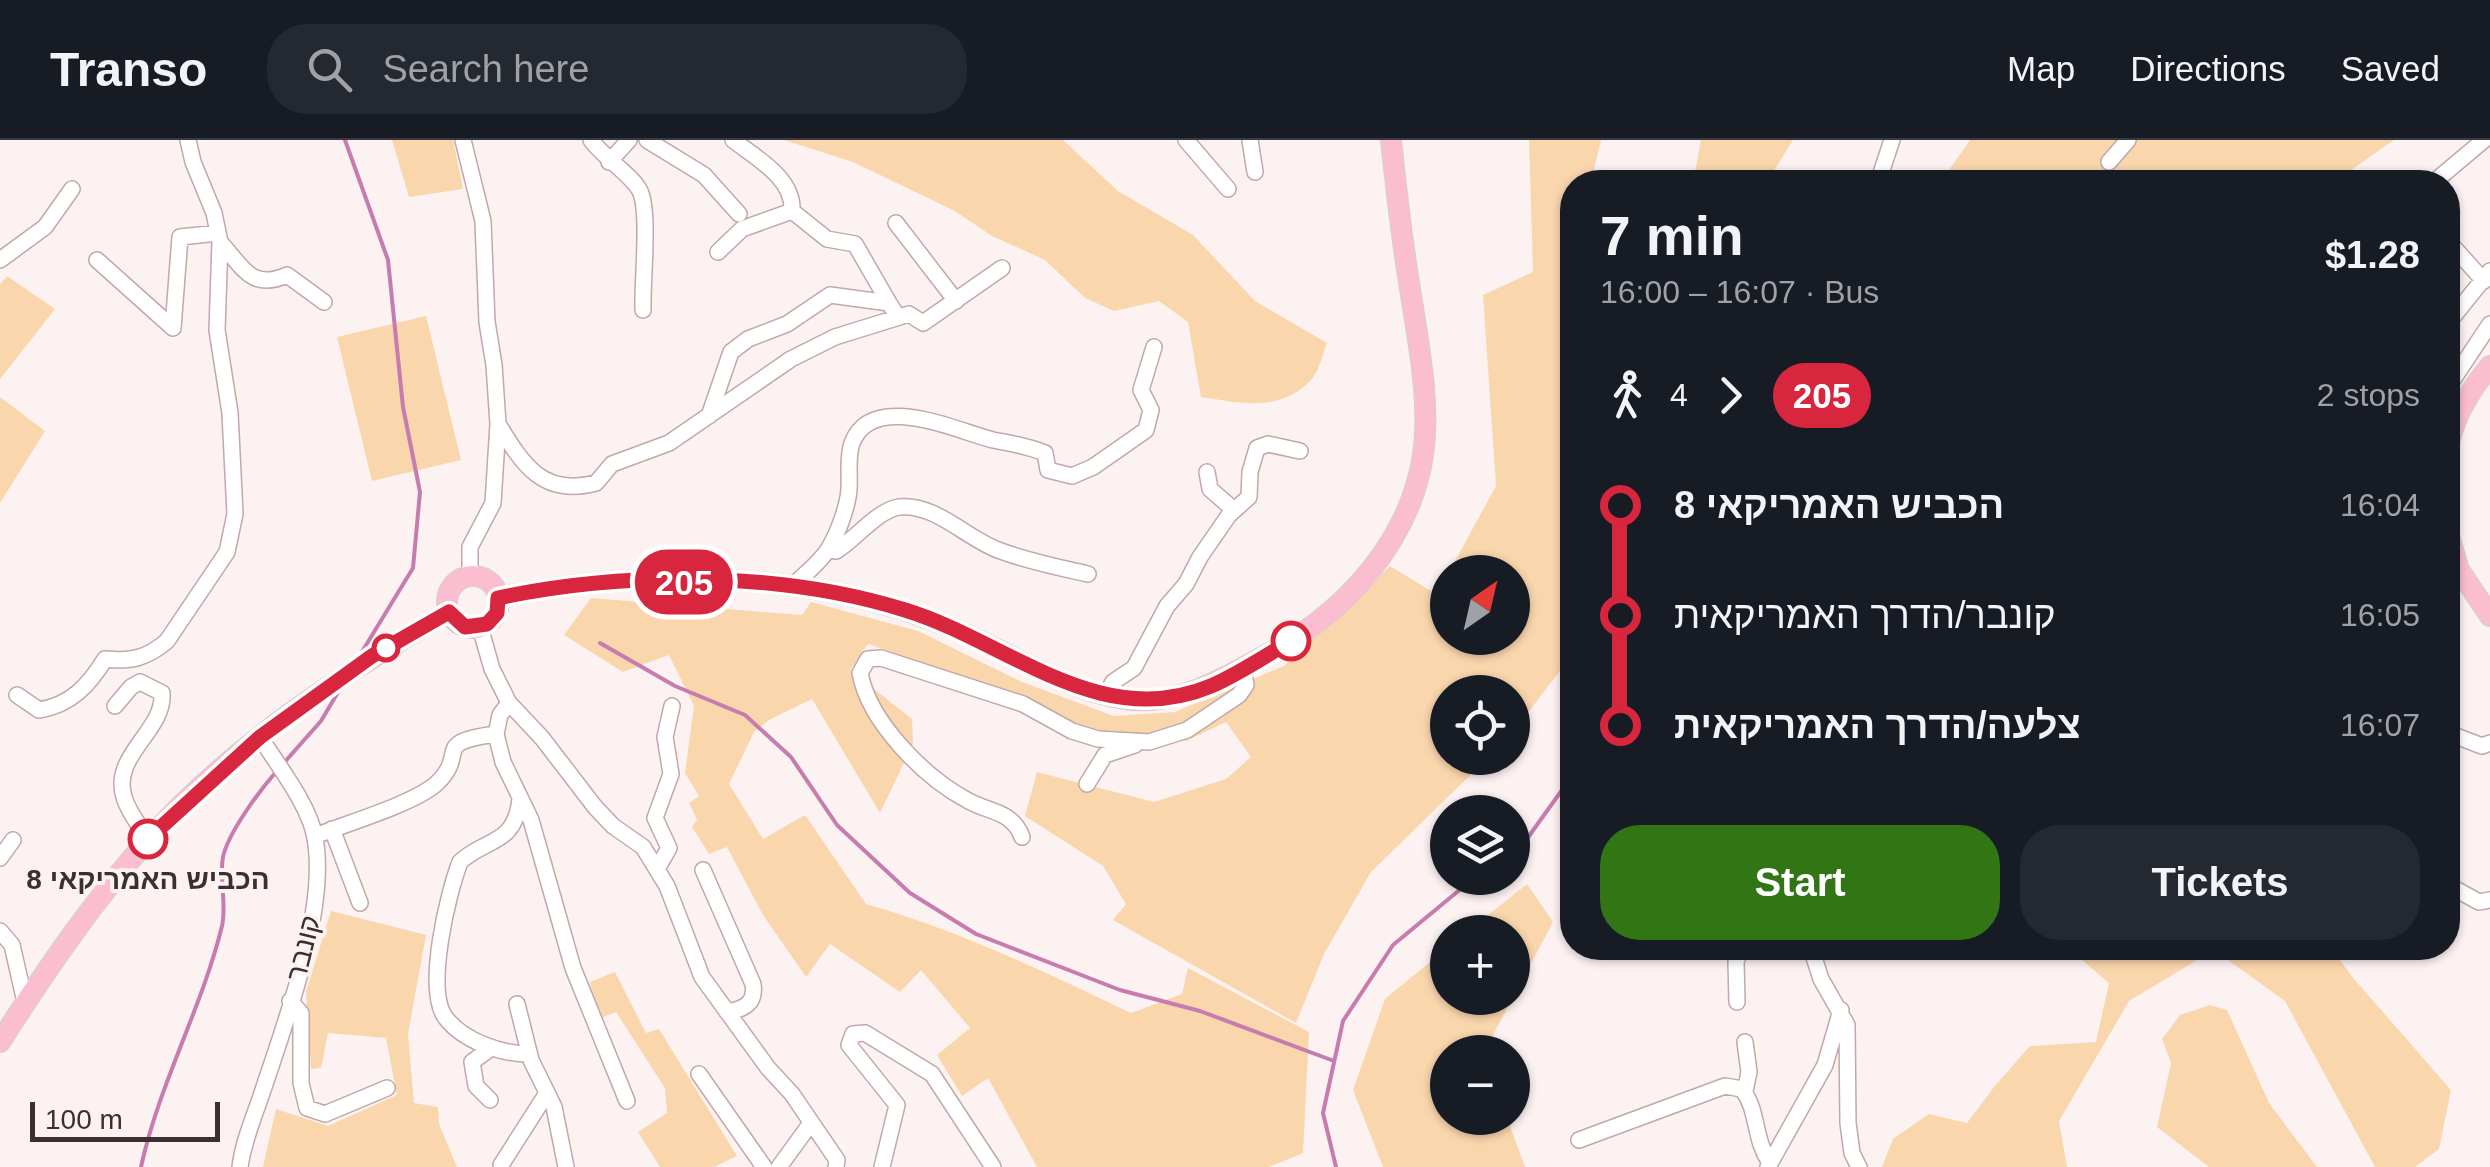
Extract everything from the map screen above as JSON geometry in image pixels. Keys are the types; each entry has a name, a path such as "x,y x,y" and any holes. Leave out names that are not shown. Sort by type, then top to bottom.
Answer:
{"main road":[{"path":"498,598 592,582 727,581 792,586 904,609 1080,689 1131,700 1210,686 1303,635 1346,601 1387,548 1411,496 1423,454 1423,390 1391,140"},
{"path":"2460,389 2490,351"},
{"path":"2460,412 2490,366"},
{"path":"2460,570 2490,616"},
{"path":"470,577 485,580 498,598 493,619 480,627 458,624 449,612 451,589 470,577"},
{"path":"2460,587 2490,634"},
{"path":"0,1042 69,937 148,839 260,737 372,656 449,612"}],"street":[{"path":"17,695 39,710 56,707 84,688 105,659 126,662 153,653 167,641 232,541 235,514 230,413 217,330 219,238 188,140"},
{"path":"464,140 484,221 487,322 498,424 493,503 470,547 470,577"},
{"path":"591,140 608,162 639,189 644,206 643,310"},
{"path":"608,162 629,140"},
{"path":"647,140 704,175 740,214"},
{"path":"733,140 780,177 792,199 792,211"},
{"path":"1186,140 1228,189"},
{"path":"1250,140 1254,172"},
{"path":"1882,170 1892,140"},
{"path":"2110,162 2128,140"},
{"path":"2448,170 2484,140"},
{"path":"0,260 44,227 72,189"},
{"path":"718,252 742,229 792,211"},
{"path":"792,211 827,239 855,244 893,310"},
{"path":"896,223 956,301"},
{"path":"97,260 173,328 180,237 219,238 256,281 268,283 287,275 324,302"},
{"path":"2460,252 2487,276 2460,308"},
{"path":"708,416 731,352 748,339 787,324 830,295 909,314 923,322 1002,268"},
{"path":"498,424 516,455 548,483 580,487 596,483 612,464 669,442 791,359 893,310"},
{"path":"2460,369 2490,324"},
{"path":"792,586 829,549 849,494 852,442 874,422 905,416 1017,442 1045,453 1048,470 1072,476 1093,467 1146,430 1151,410 1141,390 1154,348"},
{"path":"1106,695 1114,682 1134,668 1167,606 1234,510 1249,497 1250,472 1257,448 1268,444 1300,451"},
{"path":"1207,472 1210,489 1234,510"},
{"path":"829,549 836,551 847,544 885,512 913,508 930,512 992,548 1088,574"},
{"path":"480,627 492,669 508,704 542,738 594,807 643,847 667,886 702,977 768,1068 792,1094 837,1160 836,1167"},
{"path":"1022,837 1012,818 966,800 909,756 895,740 862,686 860,673 868,659 881,658 1023,704 1072,731 1098,739 1149,742"},
{"path":"1087,784 1104,756 1187,730 1239,695 1246,685 1243,668"},
{"path":"115,706 140,682 162,693 163,706 127,762 122,778 123,796 148,839"},
{"path":"508,704 500,715 496,734 504,762 531,820 573,968 627,1101"},
{"path":"657,870 669,848 655,818 671,774 664,737 672,706"},
{"path":"316,836 436,784 462,738 496,734"},
{"name":"קונבר","path":"240,1167 312,920 316,880 316,836 260,737"},
{"path":"2460,738 2482,746 2490,743"},
{"path":"520,799 519,811 498,841 460,862 444,910 438,998 446,1019 491,1048 508,1054 530,1054"},
{"path":"332,829 360,903"},
{"path":"0,858 12,840"},
{"path":"702,870 753,984 748,1006 727,1012"},
{"path":"2460,892 2479,902 2490,900"},
{"path":"0,931 12,946 25,1002"},
{"path":"1737,960 1737,1002"},
{"path":"1815,960 1821,979 1847,1024 1848,1123 1852,1153 1859,1167"},
{"path":"290,1001 300,1013 301,1083 307,1108 324,1114 387,1088"},
{"path":"517,1004 530,1054 554,1107 566,1167"},
{"path":"1769,1165 1825,1065 1841,1010"},
{"path":"882,1167 896,1105 849,1044 853,1034 865,1033 932,1074 993,1167"},
{"path":"1744,1042 1748,1072 1744,1091"},
{"path":"490,1100 476,1086 472,1062 491,1048"},
{"path":"700,1074 764,1167"},
{"path":"1578,1140 1726,1086 1744,1091 1752,1104 1758,1142 1769,1165"},
{"path":"501,1165 547,1093"},
{"path":"779,1167 811,1123"}],"shaded area":[{"path":"392,140 453,140 463,189 409,197"},
{"path":"784,140 1063,140 1118,191 1193,235 1255,301 1327,343 1319,367 1300,390 1274,401 1245,403 1201,397 1188,322 1159,301 1114,311 1085,298 1045,260 992,236 955,211 853,162"},
{"path":"1529,140 1601,140 1594,170 1560,170 1560,671 1530,710 1530,675 1430,675 1430,775 1471,775 1450,795 1430,795 1430,815 1371,872 1324,954 1296,1023 1113,920 1126,904 1103,866 1025,816 1037,772 1154,802 1226,779 1251,757 1226,722 1186,741 1090,729 992,687 868,644 850,670 912,719 913,744 880,813 812,699 769,720 754,732 729,784 763,839 805,815 866,904 968,939 1131,1013 1182,994 1188,968 1309,1032 1303,1153 1269,1167 1037,1167 988,1078 962,1096 937,1055 970,1028 921,970 900,992 830,944 806,977 763,915 727,847 709,854 692,827 697,820 689,803 699,796 685,773 694,706 669,655 623,672 564,635 591,598 802,615 811,602 918,631 1022,682 1114,716 1175,712 1284,666 1390,566 1430,590 1430,655 1530,655 1530,555 1458,555 1496,486 1483,295 1533,272"},
{"path":"1701,140 1793,140 1774,170 1695,170"},
{"path":"1970,140 2394,140 2351,170 1949,170"},
{"path":"7,276 55,309 0,379 0,284"},
{"path":"426,316 461,460 372,481 337,337"},
{"path":"0,397 45,431 0,503"},
{"path":"1530,888 1553,922 1530,965 1530,915 1488,915 1513,895 1530,895"},
{"path":"331,911 426,935 408,1034 414,1103 438,1107 439,1124 457,1167 263,1167 276,1109 328,1126 397,1095 386,1038 328,1033 321,1068 311,1069 306,992"},
{"path":"2082,960 2197,960 2129,1001 2059,1121 2067,1167 1882,1167 1893,1139 1929,1114 1967,1123 2030,1046 2096,1042 2109,983"},
{"path":"2228,960 2340,960 2451,1090 2439,1149 2415,1167 2375,1167 2285,1001"},
{"path":"1430,962 1430,1015 1504,1015 1493,1035 1430,1035 1430,1135 1513,1135 1525,1167 1383,1167 1353,1090 1385,999"},
{"path":"615,972 646,1033 659,1029 737,1156 714,1167 660,1167 638,1132 667,1113 665,1088 616,1012 598,1019 590,982"},
{"path":"2210,1005 2227,1010 2269,1103 2317,1167 2209,1167 2157,1127 2171,1063 2162,1039 2180,1015"}],"waterway":[{"path":"345,140 388,260 403,407 420,492 413,568 360,655"},
{"path":"600,643 675,686 745,715 791,757 837,825 910,893 976,934 1120,990 1200,1011 1334,1061"},
{"path":"282,765 321,721 340,689"},
{"path":"141,1167 158,1106 222,926 222,865 226,847 245,812 276,772"},
{"path":"1530,835 1560,793"},
{"path":"1336,1167 1323,1113 1343,1021 1393,945 1453,895"}],"bus line":[{"name":"205","path":"148,839 260,737 372,656 449,612 458,624 480,627 497,613 498,598 528,591 592,582 727,581 809,588 904,609 1080,689 1131,700 1210,686 1291,641"}],"place":[{"name":"הכביש האמריקאי 8","path":"148,839"}]}
